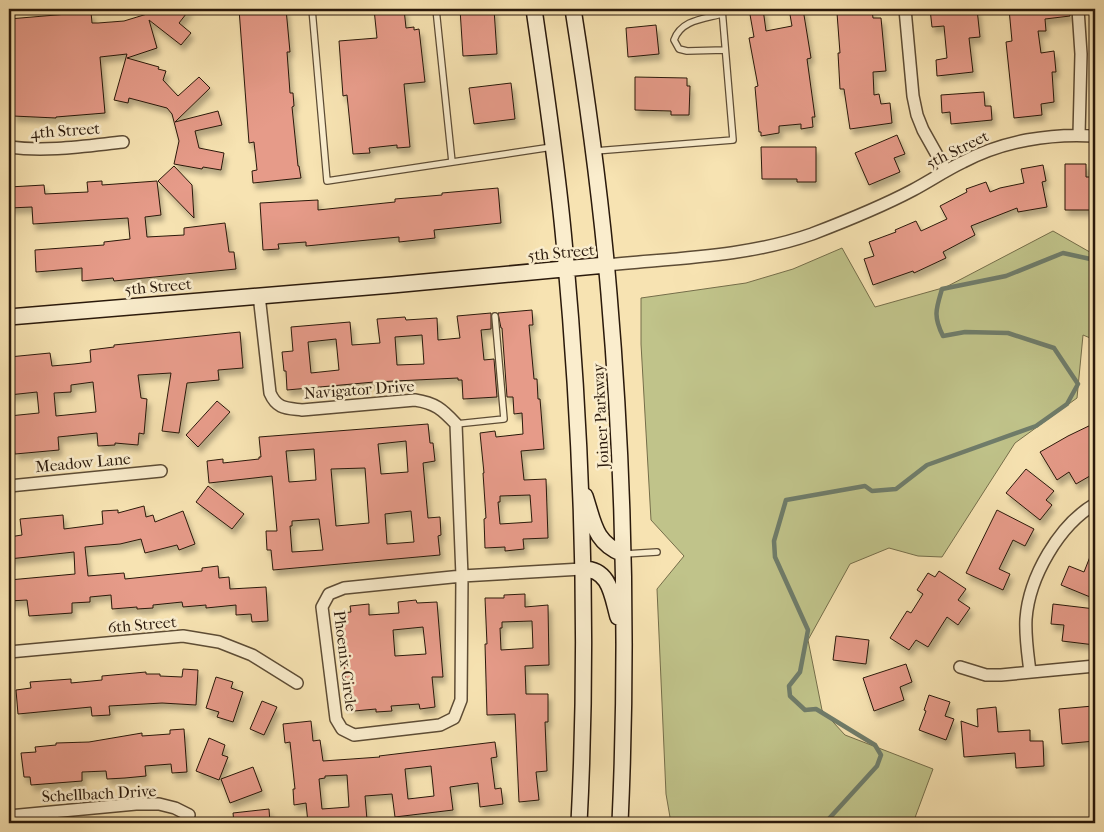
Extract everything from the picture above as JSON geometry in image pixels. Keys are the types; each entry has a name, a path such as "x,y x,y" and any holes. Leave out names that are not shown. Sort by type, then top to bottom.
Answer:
{"main road":[{"name":"Joiner Parkway","path":"534,9 554,147 576,396 582,569 582,749 579,823"},
{"name":"Joiner Parkway","path":"573,9 594,152 617,395 624,638 620,823"},
{"name":"5th Street","path":"9,317 606,265"},
{"path":"580,478 597,535 612,550 623,554"},
{"path":"582,569 592,568 608,581 624,638"}],"street":[{"path":"906,9 913,96 917,115 923,130 946,171"},
{"path":"1078,9 1081,54 1079,135"},
{"name":"5th Street","path":"606,265 726,254 779,244 812,234 884,205 946,171 981,154 1007,145 1058,136 1095,136"},
{"name":"4th Street","path":"9,148 74,147 123,142"},
{"name":"Navigator Drive","path":"259,295 270,393 274,401 283,408 302,410 415,400 430,402 442,410 456,424"},
{"path":"456,424 462,576 582,569"},
{"name":"Meadow Lane","path":"9,486 161,471"},
{"path":"1030,672 1026,618 1034,586 1061,534 1076,517 1095,504"},
{"name":"Phoenix Circle","path":"462,576 461,700 454,718 440,724 354,735 342,729 336,719 322,607 329,594 344,588 462,576"},
{"name":"6th Street","path":"9,652 183,636 219,642 252,655 297,683"},
{"path":"960,667 986,675 1095,666"},
{"name":"Schellbach Drive","path":"9,816 136,804 159,804 189,815"}],"lane":[{"path":"312,9 327,181 554,147"},
{"path":"436,9 452,162"},
{"path":"594,152 734,140 722,11 688,23 677,32 674,40 679,49 687,51 725,50"},
{"path":"456,424 504,419 495,316"},
{"path":"623,554 656,552"}],"green space":[{"path":"1053,231 1095,255 1095,340 1083,335 1077,398 1015,443 942,557 918,556 889,548 850,564 808,640 822,710 845,735 933,769 913,823 671,823 666,794 657,589 684,556 651,520 641,344 641,298 746,283 793,269 842,248 875,307 946,287"}],"building":[{"path":"151,9 190,9 179,23 191,33 181,45 149,20 157,48 127,58 159,67 158,69 166,71 163,80 178,96 199,77 210,88 175,122 218,111 222,125 195,131 199,148 224,153 221,170 174,164 179,141 172,114 167,108 129,98 128,103 114,100 127,54 100,57 105,113 56,118 13,116 14,105 9,105 13,58 9,58 9,19 91,12 92,23 98,23 124,21 147,14"},
{"path":"239,9 286,9 290,52 287,52 290,93 293,93 294,106 292,107 301,178 253,183 252,171 257,170 254,142 249,143"},
{"path":"374,9 404,9 406,28 414,27 414,30 419,29 425,82 404,84 410,147 397,148 397,145 369,148 370,153 353,154 347,95 343,96 339,41 377,38"},
{"path":"460,9 494,9 497,54 463,56"},
{"path":"749,9 763,9 766,31 792,26 789,9 803,9 811,58 807,59 815,117 812,117 813,127 801,129 801,124 779,126 779,133 761,136 755,87 758,86 749,38 754,37"},
{"path":"930,9 977,9 980,37 969,38 973,72 937,76 936,60 947,58 944,26 932,27"},
{"path":"1009,9 1069,9 1070,16 1045,19 1046,31 1038,31 1041,53 1054,51 1056,72 1052,72 1054,102 1041,104 1042,115 1014,118 1006,42 1012,41"},
{"path":"872,10 873,18 881,18 886,71 873,72 874,95 879,94 881,104 890,103 892,123 850,129 844,89 840,89 837,13"},
{"path":"656,25 659,54 628,57 626,28"},
{"path":"635,77 687,78 687,86 690,86 689,115 671,115 671,111 635,110"},
{"path":"511,83 515,119 474,124 469,88"},
{"path":"984,92 985,106 991,106 992,120 951,124 950,112 942,113 941,95"},
{"path":"897,135 905,154 894,158 900,172 869,185 855,153"},
{"path":"761,147 816,147 816,182 797,182 797,179 762,179"},
{"path":"1065,164 1086,164 1086,177 1095,177 1095,210 1065,210"},
{"path":"1043,165 1046,181 1042,182 1047,207 1018,212 1017,208 971,226 975,235 943,252 946,258 914,273 913,271 873,285 864,259 874,256 869,242 896,232 895,230 916,221 921,231 947,219 940,206 967,192 966,189 986,182 990,192 1024,183 1021,169"},
{"path":"174,166 192,185 194,218 158,181"},
{"path":"102,181 102,185 157,181 161,215 145,217 147,237 184,235 184,228 225,223 229,252 234,252 236,269 114,281 113,278 82,281 82,268 36,272 35,250 104,245 104,242 130,239 128,218 33,224 32,207 9,208 9,187 44,185 45,194 88,192 87,182"},
{"path":"498,188 501,223 434,230 435,238 399,242 399,237 306,246 306,242 278,244 279,249 263,250 260,203 318,200 318,210 395,202 395,199 442,195 442,193"},
{"path":"532,310 533,325 529,325 534,379 537,379 538,399 540,399 544,449 521,451 524,480 546,479 548,538 523,539 524,549 505,551 505,547 485,548 484,519 486,518 480,433 495,431 496,437 523,434 522,413 514,414 513,397 507,397 502,328 498,313","holes":["530,495 532,522 500,524 498,502 500,502 500,496"]},
{"path":"491,313 491,329 481,330 484,360 494,359 497,397 463,399 462,380 458,380 458,378 374,382 287,390 282,352 293,351 291,327 350,322 352,345 380,343 377,319 405,317 406,320 437,318 438,340 460,338 457,316","holes":["422,335 424,364 397,365 395,337","336,339 339,370 311,373 308,342"]},
{"path":"240,332 243,368 218,370 219,380 187,383 179,433 162,431 171,373 138,375 141,398 147,399 144,434 139,433 138,445 115,443 115,445 98,446 97,433 58,437 59,450 15,454 13,438 9,438 9,416 39,413 37,392 9,395 9,357 50,353 52,366 74,364 91,362 90,350 114,347 114,345","holes":["93,382 96,412 56,416 54,393 71,392 71,385"]},
{"path":"217,401 230,412 198,447 186,435"},
{"path":"1095,423 1095,473 1076,484 1069,472 1057,480 1040,452"},
{"path":"428,424 430,443 433,443 435,461 423,463 428,518 440,517 441,535 438,536 440,555 273,570 271,550 267,550 266,531 277,531 272,476 209,483 207,461 223,459 223,463 259,459 261,457 259,437","holes":["406,441 408,472 381,474 378,444","314,449 316,480 289,482 286,451","365,468 369,523 336,526 331,469","411,511 414,542 387,544 385,514","319,519 323,550 292,552 290,526 292,526 292,521"]},
{"path":"1026,469 1054,491 1046,500 1052,505 1040,520 1006,493"},
{"path":"208,486 244,514 232,529 196,502"},
{"path":"144,506 146,517 153,515 155,522 183,511 195,544 179,550 177,545 145,553 141,539 120,544 85,547 88,576 124,573 125,579 202,571 202,568 218,566 219,578 229,577 230,589 266,587 268,621 252,622 251,614 236,615 236,605 206,608 206,605 183,607 182,602 153,605 153,608 112,609 111,595 90,597 90,602 72,603 72,613 29,616 27,600 9,601 9,580 75,574 74,552 9,559 9,537 22,535 20,519 63,515 64,529 103,524 102,511 118,510 118,513"},
{"path":"997,510 1034,529 1025,546 1013,540 999,569 1010,574 1003,590 966,573"},
{"path":"1095,544 1095,599 1061,585 1069,566 1084,572"},
{"path":"939,571 966,589 958,600 970,608 958,625 947,617 928,647 916,640 909,650 890,638 907,611 911,613 923,594 917,590 928,573 935,577"},
{"path":"525,594 525,607 548,605 549,665 525,666 526,694 548,694 548,722 545,722 547,771 536,772 539,800 519,802 515,714 487,715 485,598 504,598 504,595","holes":["532,621 533,648 501,650 500,628 502,628 502,622"]},
{"path":"416,600 417,603 437,602 443,677 432,677 435,707 420,709 419,704 391,706 392,711 376,712 376,709 354,711 353,706 346,707 345,694 347,693 340,630 343,629 342,613 351,612 350,606 369,604 369,615 399,613 398,602","holes":["423,627 426,654 395,656 393,630"]},
{"path":"1053,604 1095,609 1095,645 1062,641 1064,625 1051,624"},
{"path":"836,636 869,640 866,664 833,660"},
{"path":"906,664 912,682 900,687 904,700 874,711 863,678"},
{"path":"183,669 198,670 196,705 162,703 109,706 110,715 92,716 91,707 18,714 16,690 31,688 30,682 71,679 71,683 102,680 102,676 146,672 146,674 160,674 160,676 182,677"},
{"path":"216,677 233,682 231,688 243,692 233,722 217,717 219,712 206,708"},
{"path":"929,695 950,702 945,716 954,719 946,740 919,730 926,711 924,710"},
{"path":"262,701 277,707 264,735 250,729"},
{"path":"1093,706 1095,741 1062,744 1059,709"},
{"path":"996,707 998,732 1030,730 1030,741 1043,741 1044,766 1016,768 1015,753 964,757 961,721 978,727 977,709"},
{"path":"311,721 313,741 320,740 323,761 380,757 495,742 497,757 491,758 495,789 501,788 503,804 480,807 478,783 450,787 453,810 395,817 392,794 365,796 367,820 308,823 306,803 294,805 293,789 295,789 290,742 285,743 283,724","holes":["431,766 434,796 408,799 405,769","347,775 349,807 322,809 319,779 325,778 325,776"]},
{"path":"184,729 187,772 172,773 171,764 145,766 146,776 125,778 107,779 106,771 82,772 82,781 31,785 30,777 24,777 21,753 36,752 35,747 56,745 56,743 89,742 142,733 142,736 170,734 170,730"},
{"path":"209,738 225,745 222,755 228,757 219,780 196,771"},
{"path":"253,767 262,791 230,803 221,779"},
{"path":"269,809 270,823 234,823 233,813"}],"waterway":[{"path":"825,823 877,766 881,755 875,745 816,709 805,710 790,696 789,686 800,672 808,630 775,557 774,541 786,500 865,486 872,491 896,489 927,465 1036,426 1067,404 1078,384 1054,348 1008,333 965,332 943,336 938,323 937,307 942,289 1006,276 1063,253 1095,260"}]}
